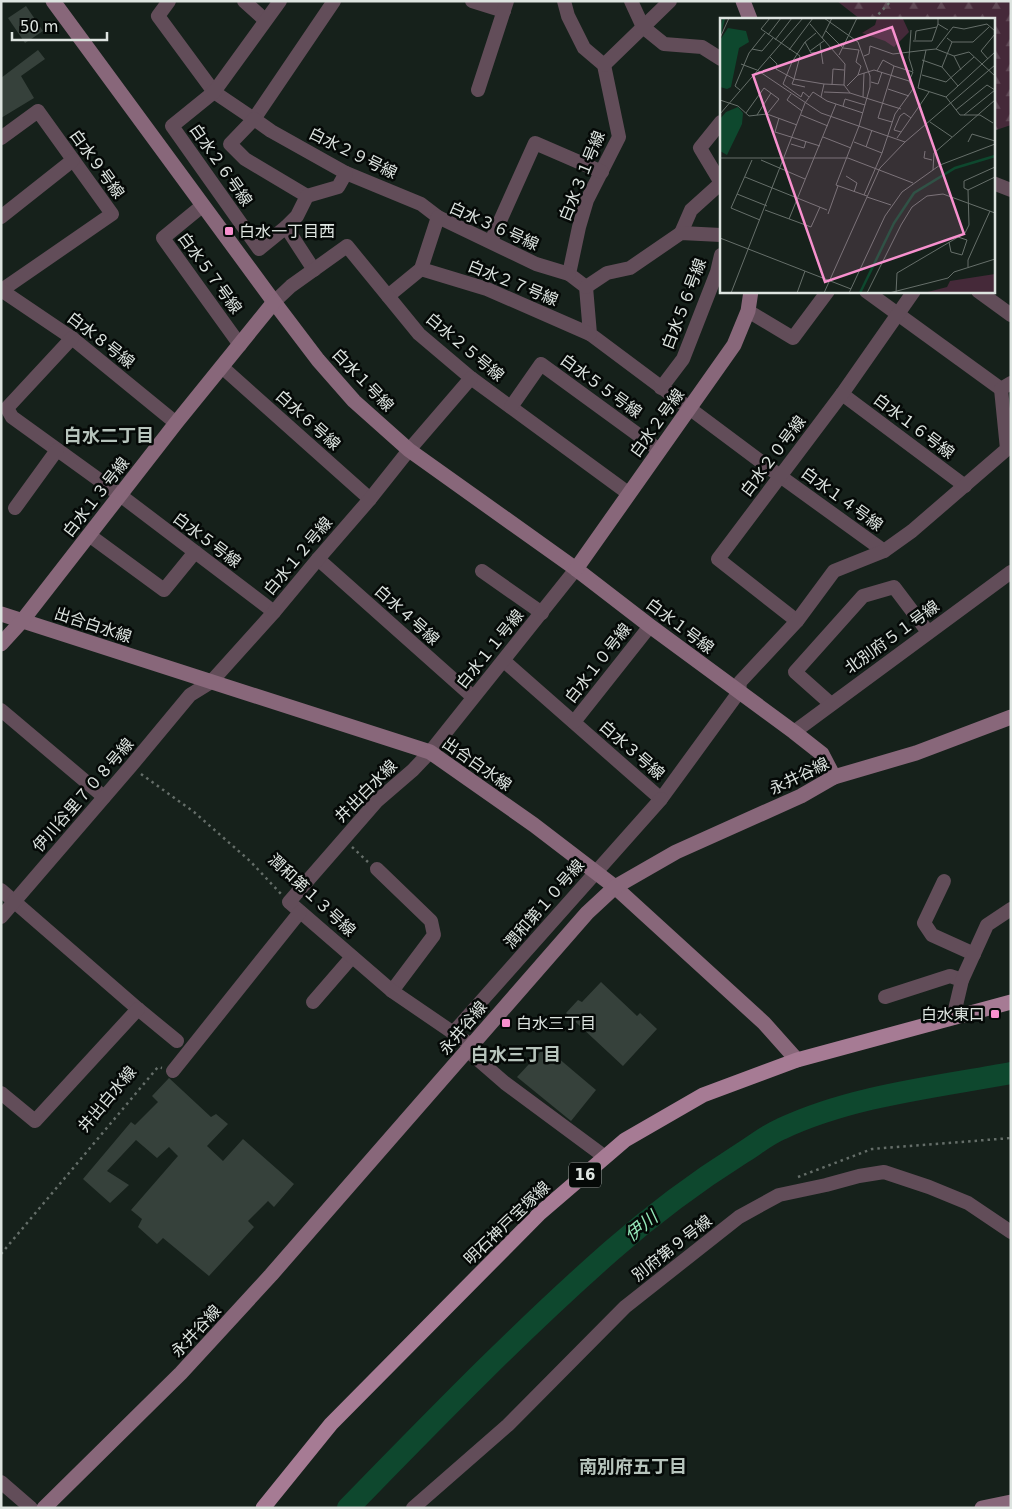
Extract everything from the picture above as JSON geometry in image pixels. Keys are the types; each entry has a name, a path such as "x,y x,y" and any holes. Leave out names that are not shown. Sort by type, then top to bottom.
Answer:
{"main road":[{"name":"明石神戸宝塚線","path":"263,1508 331,1424 540,1213 625,1140 704,1095 797,1060 1011,1002"}],"street":[{"name":"白水１号線","path":"53,1 274,302 318,360 354,401 409,450 576,569 794,732 822,754 834,777"},
{"name":"白水２９号線","path":"169,1 158,16 214,92 271,131 346,173 421,204 438,217"},
{"path":"244,1 265,20"},
{"path":"214,92 280,1"},
{"path":"307,196 245,158 230,144 254,120 334,1"},
{"path":"472,1 505,6 478,90"},
{"path":"564,1 568,16 584,48 604,64 670,1"},
{"path":"630,1 643,27 664,44 702,47 720,58"},
{"path":"743,1 750,18"},
{"name":"白水３１号線","path":"569,274 587,200 619,137 604,64"},
{"name":"白水２６号線","path":"214,92 172,126 259,249 286,228"},
{"name":"白水９号線","path":"1,138 38,111 112,214 2,290"},
{"path":"720,123 700,148 720,182"},
{"path":"492,241 535,143 602,172"},
{"path":"1,217 73,160"},
{"path":"314,270 286,228 297,216 307,196 338,186 346,173"},
{"path":"994,183 1011,190"},
{"path":"586,287 607,273 630,268 680,234 691,210 720,185"},
{"name":"白水５７号線","path":"202,206 163,238 240,345"},
{"name":"白水３６号線","path":"421,269 438,217 492,241 536,264 569,274"},
{"path":"680,234 720,235"},
{"name":"白水２５号線","path":"274,302 347,246 419,334 471,378 628,493"},
{"name":"白水５６号線","path":"662,388 682,359 717,272 720,259"},
{"path":"388,296 421,269"},
{"name":"白水２７号線","path":"421,269 487,289 590,334"},
{"path":"569,274 586,287 590,334 689,409"},
{"name":"白水８号線","path":"2,290 72,338 176,423"},
{"name":"白水２号線","path":"576,569 734,345 748,311 751,292"},
{"path":"748,311 793,338 827,292"},
{"path":"739,692 740,682 797,621 834,571 884,551 912,531 1009,449 1006,386 898,315 867,292"},
{"name":"白水２０号線","path":"797,621 718,559 842,394 913,292"},
{"path":"979,292 1011,315"},
{"name":"白水１３号線","path":"1,644 22,621 176,423 274,302"},
{"name":"白水５号線","path":"72,338 7,408 12,417 120,495 274,612"},
{"name":"白水５５号線","path":"511,407 541,364 659,450"},
{"name":"白水６号線","path":"222,367 370,499"},
{"name":"白水１２号線","path":"190,694 211,682 274,612 471,378"},
{"name":"白水１６号線","path":"842,394 964,486"},
{"name":"白水１４号線","path":"689,409 884,551"},
{"path":"15,508 57,450"},
{"path":"89,535 164,590 195,552"},
{"name":"白水４号線","path":"318,558 473,697"},
{"name":"白水１１号線","path":"430,752 576,569"},
{"path":"482,571 542,612"},
{"name":"北別府５１号線","path":"794,732 1011,572"},
{"path":"831,704 795,672 863,596 894,587 928,632"},
{"name":"出合白水線","path":"1,614 430,752 534,825 615,887 764,1023 797,1060"},
{"name":"白水１０号線","path":"574,722 650,626"},
{"name":"白水３号線","path":"504,660 661,799 739,692"},
{"name":"伊川谷里７０８号線","path":"1,917 131,766 190,694"},
{"path":"1,710 104,797"},
{"name":"永井谷線","path":"44,1508 188,1366 272,1275 587,913 615,887 676,852 801,796 834,777 916,753 1011,717"},
{"name":"井出白水線","path":"289,902 377,801 413,770 430,752"},
{"name":"潤和第１０号線","path":"453,1033 661,799"},
{"path":"377,869 431,921 434,935 392,991"},
{"path":"944,880 924,923 932,935 974,954"},
{"path":"1,890 177,1041"},
{"name":"潤和第１３号線","path":"289,902 392,991 453,1033 505,1083 605,1157"},
{"path":"953,1018 962,980 987,925 1011,909"},
{"path":"173,1071 300,912"},
{"path":"537,939 553,952"},
{"path":"313,1002 352,956"},
{"path":"885,997 950,976 962,980"},
{"path":"1,1093 35,1122 138,1009"},
{"name":"別府第９号線","path":"413,1508 508,1425 625,1307 739,1217 779,1195 884,1172 929,1186 968,1203 1011,1232"},
{"path":"1,1482 32,1508"},
{"path":"982,1508 1011,1502"}],"path":[{"path":"875,18 891,1"},
{"name":"潤和第１３号線","path":"131,766 194,812 250,861 289,902"},
{"path":"343,839 377,869"},
{"name":"井出白水線","path":"1,1254 158,1066 173,1071"},
{"path":"797,1177 872,1149 1011,1138"}],"green space":[{"path":"837,1 1011,1 1011,125 994,131 994,18 859,18"}],"building":[{"path":"26,6 43,31 25,43 8,18"},
{"path":"38,50 45,59 21,76 34,98 1,118 1,78"},
{"path":"601,982 637,1016 640,1013 657,1029 623,1066 566,1013 578,1000 582,1002"},
{"path":"545,1047 596,1090 571,1121 517,1077"},
{"path":"169,1078 211,1117 216,1114 228,1124 207,1146 223,1161 243,1139 294,1184 274,1207 268,1201 248,1221 254,1227 209,1276 163,1238 157,1244 138,1227 142,1219 131,1210 178,1156 169,1147 157,1158 136,1140 107,1171 129,1185 110,1203 83,1179 131,1122 135,1125 158,1102 152,1096"}],"waterway":[{"name":"伊川","path":"348,1508 477,1377 543,1313 627,1237 691,1187 766,1137 808,1118 864,1100 1011,1073"}],"place":[{"name":"白水一丁目西","path":"229,231"},
{"name":"白水東口","path":"995,1014"},
{"name":"白水三丁目","path":"506,1023"}],"district":[{"name":"白水二丁目","path":"109,435"},
{"name":"白水三丁目","path":"516,1054"},
{"name":"南別府五丁目","path":"633,1466"}]}
